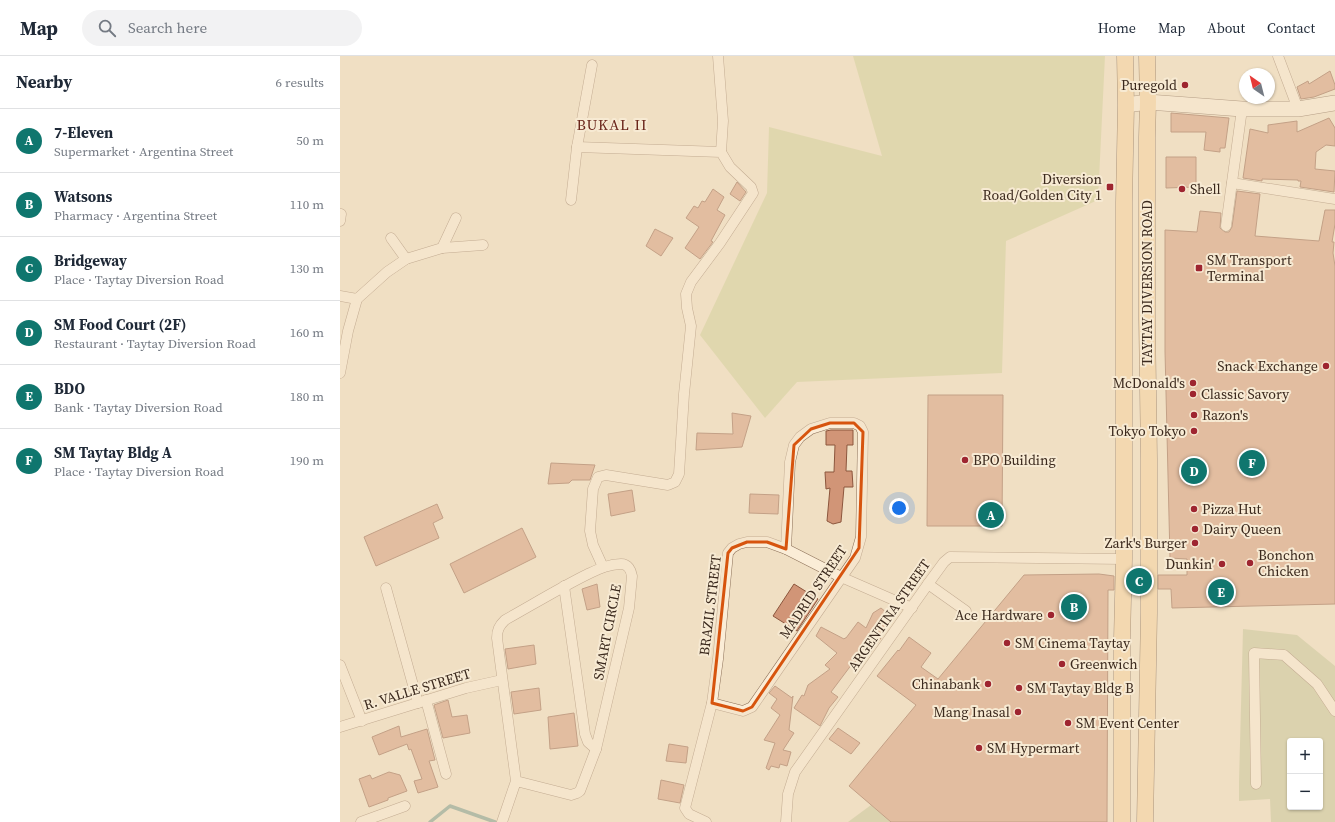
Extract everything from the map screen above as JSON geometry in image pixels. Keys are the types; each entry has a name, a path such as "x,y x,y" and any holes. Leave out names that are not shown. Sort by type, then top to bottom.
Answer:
{"main road":[{"name":"TAYTAY DIVERSION ROAD","path":"1122,822 1125,56"},
{"name":"TAYTAY DIVERSION ROAD","path":"1146,822 1149,614 1147,56"}],"street":[{"path":"603,567 593,545 590,532 593,489 598,477 606,475 668,485 675,482 679,474 684,394 691,326 686,294 691,282 720,243 753,193 751,187 730,167 721,152 723,120 718,56"},
{"path":"1278,56 1298,109"},
{"path":"570,200 577,147 592,65"},
{"path":"1126,105 1148,102 1242,109 1298,109 1335,103"},
{"path":"1226,226 1242,109"},
{"path":"577,147 721,152"},
{"path":"1232,183 1335,199"},
{"path":"442,248 456,218"},
{"path":"391,238 406,259"},
{"path":"340,373 348,331 358,299 387,272 406,259 442,248 484,245"},
{"path":"340,296 358,299"},
{"name":"MADRID STREET","path":"712,703 743,711 752,707 855,558 861,537 864,432 860,426 854,423 830,423 811,429 800,437 794,445 790,462 786,548"},
{"name":"BRAZIL STREET","path":"706,822 689,814 686,808 712,703 718,659 728,553 732,548 747,542 767,542 786,548 841,577 912,608"},
{"name":"ARGENTINA STREET","path":"786,822 788,794 795,772 928,584 944,562 950,557 1124,559"},
{"name":"SMART CIRCLE","path":"624,564 631,571 632,581 629,608 596,749 580,791 574,795 516,781 497,638 497,632 500,625 505,620 564,586 603,567 624,564"},
{"path":"928,584 966,611"},
{"path":"564,586 584,734 588,742 596,749"},
{"path":"386,588 446,774"},
{"path":"1256,784 1254,653 1284,654 1317,684 1335,711"},
{"path":"340,665 362,721"},
{"name":"R. VALLE STREET","path":"340,727 466,688 502,680"},
{"path":"503,820 516,781"},
{"path":"361,822 405,806"}],"highlighted area":[{"path":"830,423 854,423 863,432 859,548 752,707 743,711 712,703 728,553 732,548 747,542 767,542 786,549 794,445 811,429"}],"green space":[{"path":"853,56 1105,56 1098,200 1006,241 1002,373 797,382 765,418 700,335 767,193 769,127 882,156"},
{"path":"1243,629 1297,635 1335,666 1335,822 1271,822 1270,799 1239,801"},
{"path":"871,805 891,822 848,822"}],"building":[{"path":"1330,71 1335,89 1314,97 1301,99 1297,87 1308,81 1309,84"},
{"path":"1171,113 1229,118 1225,148 1220,148 1220,152 1204,150 1206,132 1171,132"},
{"path":"1329,118 1335,128 1335,146 1326,145 1316,152 1315,169 1335,171 1334,192 1300,187 1301,181 1298,180 1262,179 1262,181 1243,178 1250,129 1268,133 1268,125 1297,121 1297,132"},
{"path":"1166,157 1196,157 1196,187 1166,188"},
{"path":"737,182 746,192 740,201 730,194"},
{"path":"713,189 724,197 717,210 725,215 711,241 713,242 700,259 685,248 699,227 686,218 694,206 698,208 702,201 705,202"},
{"path":"1237,191 1260,194 1255,236 1319,241 1325,210 1335,210 1335,224 1332,242 1334,242 1333,253 1335,266 1335,604 1172,608 1171,589 1158,589 1158,575 1187,575 1187,559 1170,558 1165,351 1165,230 1197,232 1200,211 1221,213 1220,228 1225,232 1229,232 1232,227"},
{"path":"655,229 673,238 661,256 646,246"},
{"name":"BPO Building","path":"928,395 1003,395 1002,526 927,526"},
{"path":"732,413 751,416 742,447 696,450 697,433 733,434"},
{"path":"853,430 853,445 847,445 846,471 852,471 853,487 844,487 841,522 833,524 827,521 830,488 826,489 825,472 834,472 835,445 826,445 826,431"},
{"path":"551,463 595,465 590,480 572,480 569,483 548,484"},
{"path":"632,490 635,511 611,516 608,494"},
{"path":"750,494 779,495 778,514 749,513"},
{"path":"437,504 443,518 433,523 439,538 376,566 364,537"},
{"path":"522,528 536,557 464,593 450,564"},
{"name":"SM Taytay Bldg B","path":"1099,574 1114,576 1114,590 1108,590 1107,822 891,822 849,786 916,705 877,676 909,637 931,653 921,667 938,679 1024,575"},
{"path":"1133,576 1140,576 1140,589 1133,589"},
{"path":"597,584 600,607 587,610 582,589"},
{"path":"794,584 818,599 797,631 773,616"},
{"path":"881,608 893,618 878,636 881,638 870,653 865,649 831,692 838,697 829,708 820,726 794,708 802,695 804,696 808,685 830,669 825,665 837,653 816,636 821,627 844,639 858,622 866,628 873,613"},
{"path":"534,645 536,664 508,669 505,649"},
{"path":"775,686 792,698 793,696 789,730 794,733 783,750 791,752 787,766 780,764 779,768 771,766 769,770 766,768 775,743 764,740 780,715 771,708 777,699 769,693"},
{"path":"539,688 541,710 514,714 511,692"},
{"path":"448,700 452,717 467,715 470,733 443,738 434,705"},
{"path":"574,713 578,746 550,749 548,717"},
{"path":"399,726 401,737 427,729 435,760 429,761 438,787 418,793 414,781 422,779 411,749 409,750 407,744 379,755 372,737"},
{"path":"838,728 860,743 851,754 829,739"},
{"path":"669,744 688,747 686,763 666,761"},
{"path":"389,772 400,775 407,791 369,807 359,779 370,775 372,779"},
{"path":"661,780 684,785 680,803 658,799"}],"waterway":[{"path":"430,822 450,806 495,822"}],"place":[{"name":"Puregold","path":"1185,85"},
{"name":"Diversion Road/Golden City 1","path":"1110,187"},
{"name":"Shell","path":"1182,189"},
{"name":"SM Transport Terminal","path":"1199,268"},
{"name":"Snack Exchange","path":"1326,366"},
{"name":"McDonald's","path":"1193,383"},
{"name":"Classic Savory","path":"1193,394"},
{"name":"Razon's","path":"1194,415"},
{"name":"Tokyo Tokyo","path":"1194,431"},
{"name":"BPO Building","path":"965,460"},
{"name":"SM Taytay Bldg A","path":"1252,463"},
{"name":"SM Food Court (2F)","path":"1194,471"},
{"name":"Pizza Hut","path":"1194,509"},
{"name":"7-Eleven","path":"991,515"},
{"name":"Dairy Queen","path":"1195,529"},
{"name":"Zark's Burger","path":"1195,543"},
{"name":"Bonchon Chicken","path":"1250,563"},
{"name":"Dunkin'","path":"1222,564"},
{"name":"Bridgeway","path":"1139,581"},
{"name":"BDO","path":"1221,592"},
{"name":"Watsons","path":"1074,607"},
{"name":"Ace Hardware","path":"1051,615"},
{"name":"SM Cinema Taytay","path":"1007,643"},
{"name":"Greenwich","path":"1062,664"},
{"name":"Chinabank","path":"988,684"},
{"name":"SM Taytay Bldg B","path":"1019,688"},
{"name":"Mang Inasal","path":"1018,712"},
{"name":"SM Event Center","path":"1068,723"},
{"name":"SM Hypermart","path":"979,748"}],"district":[{"name":"BUKAL II","path":"612,125"}]}
